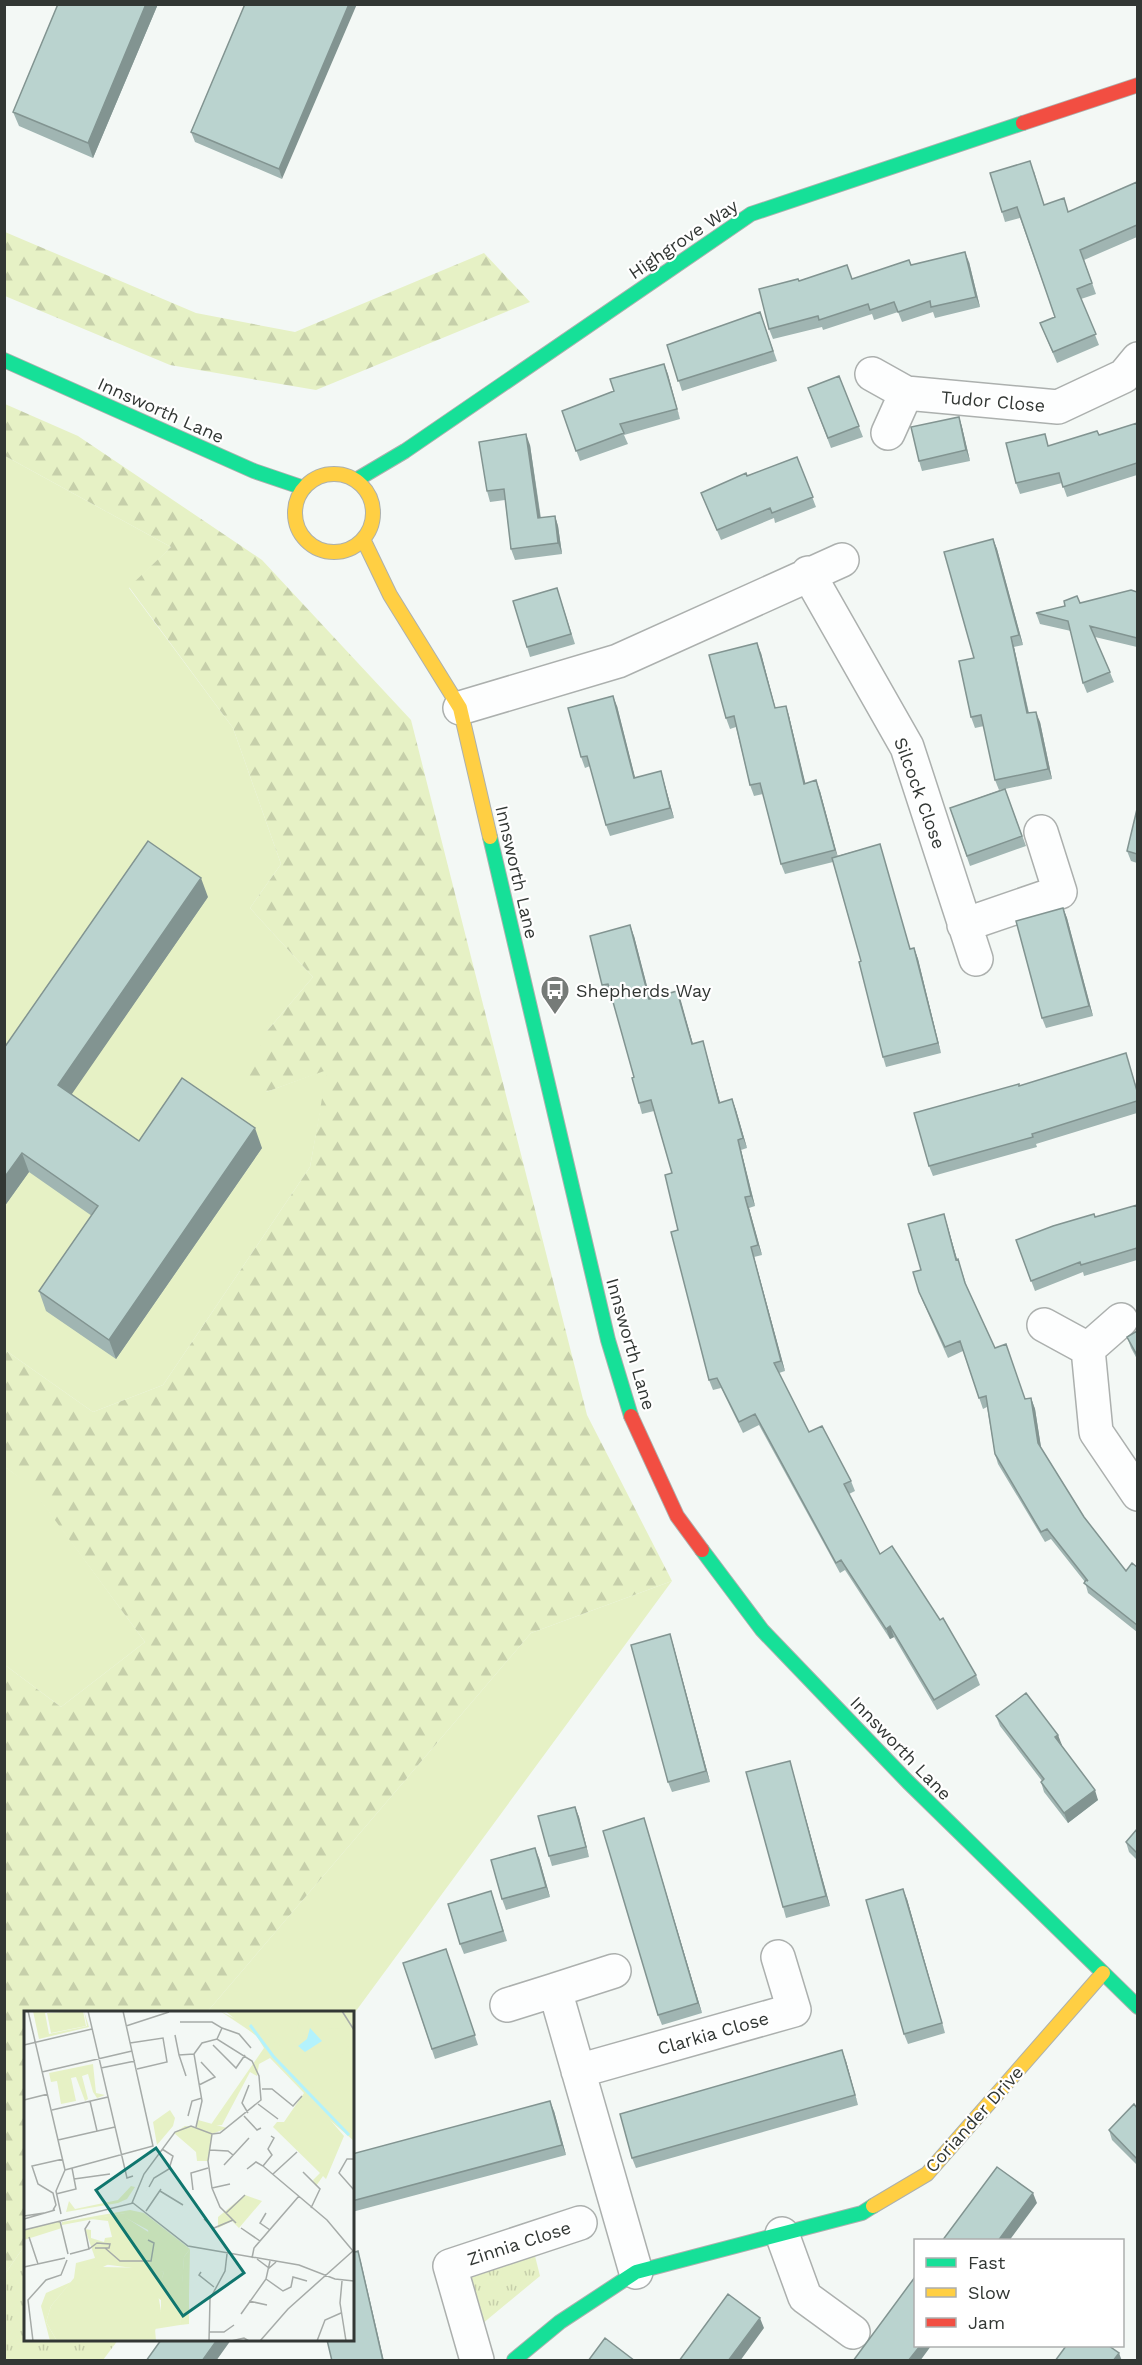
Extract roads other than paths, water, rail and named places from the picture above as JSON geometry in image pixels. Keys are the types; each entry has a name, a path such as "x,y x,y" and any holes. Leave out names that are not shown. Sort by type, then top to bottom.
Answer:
{"street":[{"name":"Highgrove Way","path":"356,480 405,451 751,214 1137,85"},
{"name":"Tudor Close","path":"872,374 906,393 1058,406 1124,376 1137,359"},
{"name":"Innsworth Lane","path":"4,360 254,471 304,488"},
{"path":"888,433 906,393"},
{"path":"327,474 341,474 356,480 366,489 372,502 373,515 370,528 363,539 352,547 340,551 326,551 314,546 302,534 296,521 295,508 304,488 314,479 327,474"},
{"name":"Innsworth Lane","path":"363,539 390,595 460,708 608,1340 631,1417 677,1516 762,1630 908,1782 1137,2007"},
{"path":"460,708 618,660 808,573 842,560"},
{"name":"Silcock Close","path":"808,573 907,747 976,959"},
{"path":"964,925 1060,892 1041,832"},
{"path":"1088,1349 1121,1320"},
{"path":"1044,1325 1088,1349"},
{"path":"1088,1349 1096,1432 1137,1494"},
{"name":"Clarkia Close","path":"578,2071 794,2010 778,1957"},
{"path":"507,2005 614,1971"},
{"name":"Coriander Drive","path":"514,2361 560,2322 636,2272 862,2213 927,2174 1103,1973"},
{"path":"555,1990 636,2272"},
{"name":"Zinnia Close","path":"477,2361 450,2266 580,2223"},
{"path":"782,2234 806,2297 853,2331"}],"place":[{"name":"Shepherds Way","path":"555,1016"}]}
